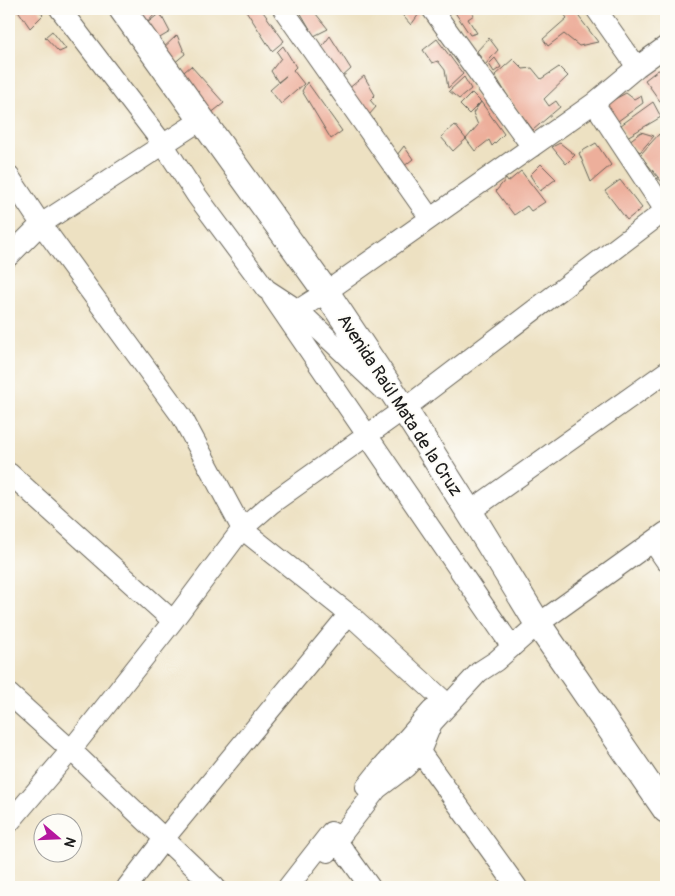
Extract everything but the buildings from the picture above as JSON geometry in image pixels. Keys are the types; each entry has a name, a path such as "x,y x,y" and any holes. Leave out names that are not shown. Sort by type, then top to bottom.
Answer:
{"street":[{"path":"60,9 163,144 197,196 266,289 512,647"},
{"name":"Avenida Raúl Mata de la Cruz","path":"122,9 326,292 470,512 538,624 666,810"},
{"path":"283,9 430,218"},
{"path":"432,9 532,146"},
{"path":"596,9 637,67"},
{"path":"298,310 594,103 637,67 666,46"},
{"path":"9,823 71,750 173,621 242,528 272,503 404,409 666,211 594,103"},
{"path":"9,256 41,224 201,120"},
{"path":"9,176 41,224 182,417 242,528 350,614 442,699"},
{"path":"266,289 298,310 404,409"},
{"path":"470,512 666,372"},
{"path":"9,473 173,621"},
{"path":"288,887 382,767 459,681 479,672 496,660 538,624 660,537 666,561"},
{"path":"127,887 164,839 350,614"},
{"path":"370,887 333,846 377,790 406,767 420,752 432,723 479,672"},
{"path":"9,694 71,750 215,887"},
{"path":"420,752 517,887"}]}
